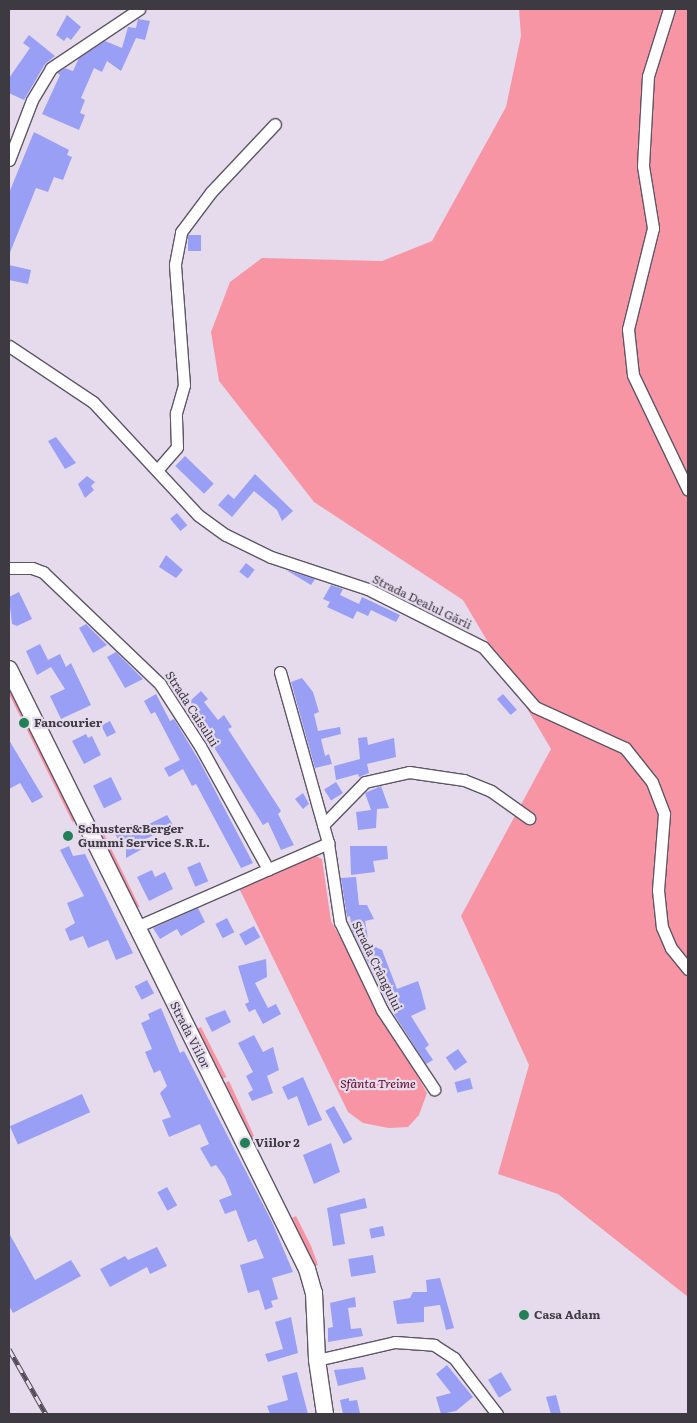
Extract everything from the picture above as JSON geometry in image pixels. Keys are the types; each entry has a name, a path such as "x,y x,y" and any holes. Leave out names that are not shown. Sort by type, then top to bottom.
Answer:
{"street":[{"path":"9,160 32,100 51,68 139,9"},
{"path":"669,9 648,76 643,166 653,228 628,329 633,375 688,490"},
{"path":"158,469 177,447 176,413 184,386 175,264 181,232 211,192 274,124"},
{"name":"Strada Dealul Gării","path":"9,346 93,402 158,469 198,515 226,535 271,557 368,589 483,647 535,707 625,748 652,782 664,814 658,890 662,928 671,948 688,970"},
{"name":"Strada Caisului","path":"9,568 32,568 43,572 156,679 200,746 268,869"},
{"name":"Strada Viilor","path":"9,669 307,1269 314,1293 317,1360 324,1414"},
{"name":"Strada Crângului","path":"280,672 328,843 340,922 354,956 382,1010 434,1089"},
{"path":"323,824 341,802 365,782 408,772 464,780 490,791 528,818"},
{"path":"136,927 328,843"},
{"path":"317,1360 395,1342 434,1345 454,1358 497,1414"}],"green space":[{"path":"519,9 688,9 688,1297 558,1194 498,1174 529,1065 461,916 551,749 463,600 314,502 219,381 211,332 230,282 262,258 382,261 432,241 506,107 521,36"},
{"path":"9,681 75,817 73,823 9,694"},
{"path":"104,834 140,907 136,909 100,836"},
{"name":"Sfânta Treime","path":"316,856 322,859 331,921 427,1093 419,1115 408,1127 389,1128 363,1123 348,1112 239,888"},
{"path":"201,1027 226,1077 223,1079 197,1029"},
{"path":"229,1081 254,1136 252,1138 225,1083"},
{"path":"296,1216 318,1265 314,1266 292,1218"}],"building":[{"path":"67,15 81,27 71,40 67,37 64,41 56,35"},
{"path":"138,19 150,21 145,40 136,38 121,71 107,61 102,72 94,68 81,98 85,100 80,113 85,115 79,130 42,114 60,75 57,73 65,68 73,71 79,58 105,41 122,48 128,27 136,28"},
{"path":"29,35 55,56 45,64 24,100 9,93 9,78 30,48 23,43"},
{"path":"34,132 69,150 67,155 72,157 63,180 54,177 48,192 36,188 9,255 9,193"},
{"path":"188,235 201,235 201,251 188,251"},
{"path":"9,265 31,270 28,284 9,280"},
{"path":"56,437 76,463 65,469 48,441"},
{"path":"185,456 214,484 204,494 175,466"},
{"path":"255,474 293,511 282,521 277,510 254,491 232,517 218,505 228,494 234,499"},
{"path":"87,476 95,482 91,486 94,490 85,498 78,484"},
{"path":"177,513 187,525 180,531 170,519"},
{"path":"166,555 183,570 176,578 159,567"},
{"path":"246,563 255,570 248,578 239,572"},
{"path":"286,570 315,579 311,585"},
{"path":"331,585 343,589 340,595 359,604 362,597 400,615 396,622 371,610 368,616 357,611 353,619 327,607 330,602 323,599"},
{"path":"19,592 32,619 17,626 12,624 9,597"},
{"path":"86,624 107,645 93,653 79,628"},
{"path":"40,644 48,660 60,654 66,667 71,663 91,705 61,719 50,696 65,689 51,667 37,675 26,651"},
{"path":"116,652 143,679 125,688 107,657"},
{"path":"302,678 313,692 319,712 314,714 318,731 340,727 341,734 321,739 325,756 329,754 332,764 315,768 291,682"},
{"path":"201,691 208,699 204,702 218,720 224,715 232,727 228,729 281,811 278,814 294,845 281,850 268,822 263,825 198,722 202,719 190,701"},
{"path":"156,694 170,721 174,719 200,762 253,863 241,868 196,784 192,786 183,769 169,777 164,768 180,760 155,712 151,714 144,701"},
{"path":"503,694 517,710 511,715 497,699"},
{"path":"110,721 116,733 107,737 101,726"},
{"path":"86,734 88,738 92,736 101,755 84,764 72,741"},
{"path":"367,737 368,745 394,738 396,757 367,764 369,773 359,777 358,774 336,780 334,766 360,759 358,738"},
{"path":"9,740 43,797 32,803 20,783 9,789"},
{"path":"111,777 122,799 104,808 93,786"},
{"path":"336,782 343,793 331,800 324,789"},
{"path":"381,786 389,808 377,809 376,828 358,830 356,812 371,810 365,793"},
{"path":"303,793 309,804 303,809 295,799"},
{"path":"167,815 173,825 146,839 142,844 144,848 126,858 126,850 114,833 132,824 134,829 141,828"},
{"path":"69,846 73,856 85,854 133,953 116,960 108,940 88,948 83,936 70,941 65,929 75,923 67,903 84,896 60,850"},
{"path":"350,846 387,846 388,859 373,861 375,872 351,875"},
{"path":"200,862 208,881 195,887 187,867"},
{"path":"152,870 155,877 165,872 173,889 149,901 137,877"},
{"path":"356,877 359,905 367,905 374,919 365,921 369,944 382,950 397,989 418,981 426,1009 411,1016 429,1045 425,1048 433,1060 426,1064 392,1011 352,930 350,916 347,917 341,878"},
{"path":"198,908 205,922 181,936 177,929 160,939 153,928"},
{"path":"227,918 234,932 223,938 215,924"},
{"path":"254,926 260,937 245,946 239,934"},
{"path":"266,959 267,977 255,983 268,1008 276,1004 281,1014 263,1024 255,1009 249,1012 245,1004 249,1002 238,966"},
{"path":"147,980 154,993 142,1000 135,987"},
{"path":"161,1008 180,1053 184,1051 272,1222 293,1272 272,1278 278,1299 271,1301 273,1307 265,1310 259,1290 248,1293 240,1265 264,1258 256,1239 248,1242 236,1210 225,1214 219,1200 232,1195 225,1178 216,1165 211,1167 200,1148 209,1144 200,1124 169,1137 162,1120 171,1117 160,1093 167,1086 160,1070 154,1073 145,1052 152,1049 141,1023 150,1019 148,1014"},
{"path":"225,1010 231,1022 212,1032 205,1018"},
{"path":"254,1035 263,1052 273,1047 279,1070 267,1076 273,1093 252,1101 248,1093 253,1090 246,1076 253,1072 238,1043"},
{"path":"458,1049 467,1062 455,1071 446,1058"},
{"path":"303,1077 322,1120 308,1126 297,1096 288,1100 282,1087"},
{"path":"470,1078 473,1089 457,1093 455,1082"},
{"path":"82,1094 90,1112 18,1144 10,1126"},
{"path":"334,1106 352,1139 344,1144 325,1111"},
{"path":"331,1143 340,1172 314,1184 303,1155"},
{"path":"167,1187 177,1205 168,1211 157,1192"},
{"path":"365,1198 367,1208 340,1214 345,1244 333,1246 327,1208"},
{"path":"383,1226 385,1236 371,1238 369,1229"},
{"path":"9,1233 35,1280 71,1260 81,1276 13,1313 9,1306"},
{"path":"157,1247 167,1266 150,1274 147,1267 110,1287 100,1269 125,1256 128,1260"},
{"path":"373,1255 376,1273 351,1277 348,1259"},
{"path":"440,1278 454,1328 446,1330 440,1305 424,1307 424,1322 397,1324 393,1301 410,1298 413,1292 427,1292 426,1280"},
{"path":"355,1297 356,1307 348,1308 351,1329 361,1328 363,1336 328,1342 328,1328 333,1327 330,1303"},
{"path":"291,1317 298,1353 268,1362 265,1354 283,1349 275,1322"},
{"path":"447,1365 473,1397 456,1411 441,1414 436,1397 451,1393 436,1374"},
{"path":"363,1367 366,1379 338,1386 334,1370"},
{"path":"297,1372 308,1414 270,1414 267,1406 288,1400 282,1376"},
{"path":"501,1372 512,1390 499,1398 488,1380"},
{"path":"556,1395 561,1414 551,1414 546,1397"},
{"path":"349,1398 349,1401 357,1400 360,1413 343,1414 340,1400"}],"railway":[{"path":"9,1349 46,1414"}],"place":[{"name":"Fancourier","path":"24,723"},
{"name":"Schuster&Berger Gummi Service S.R.L.","path":"68,836"},
{"name":"Viilor 2","path":"245,1143"},
{"name":"Casa Adam","path":"524,1315"}]}
